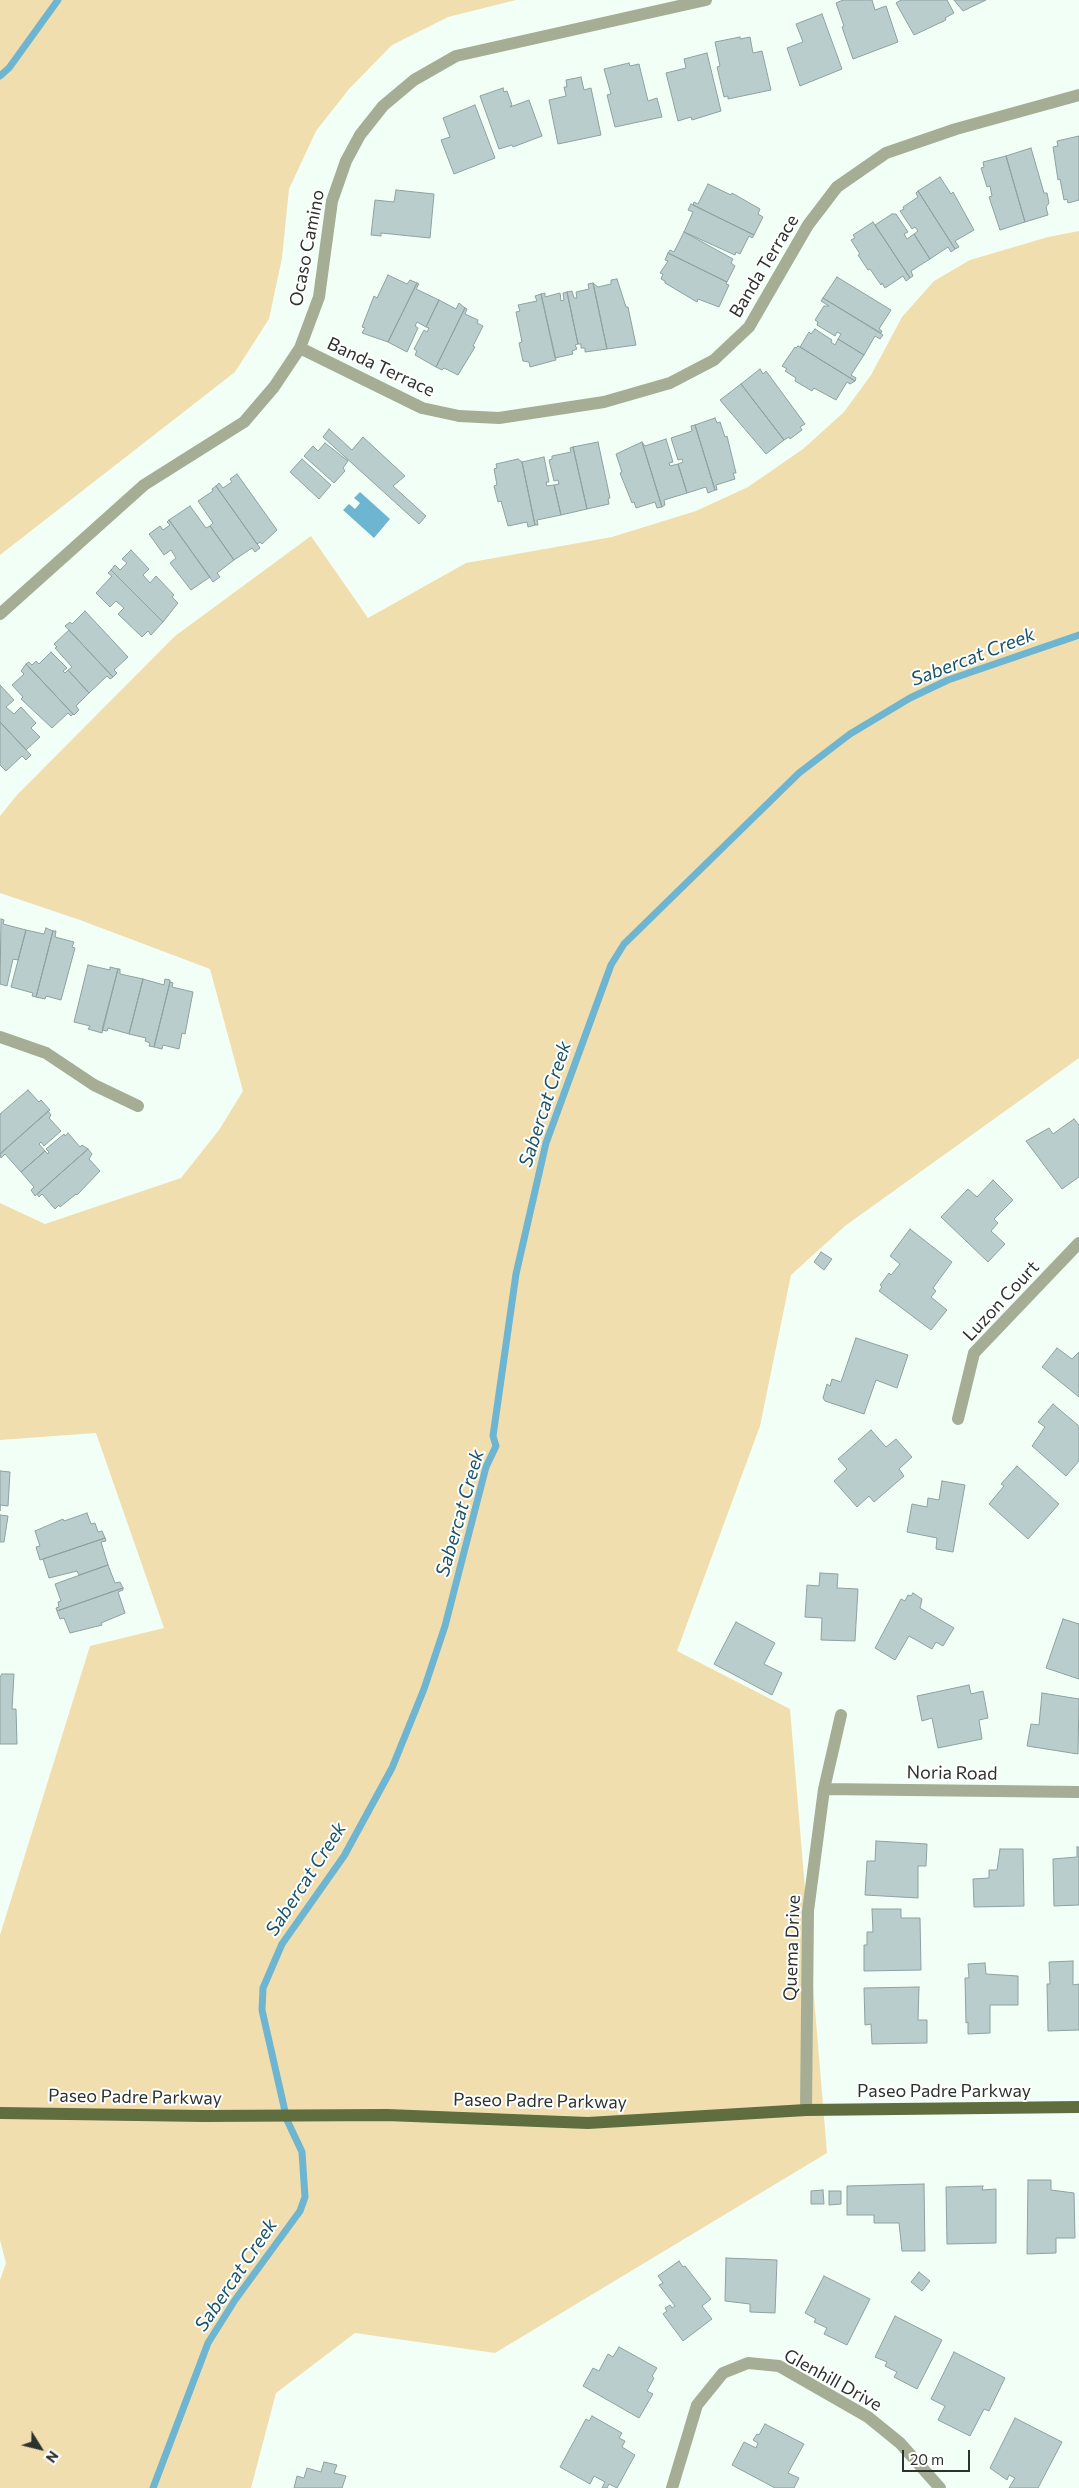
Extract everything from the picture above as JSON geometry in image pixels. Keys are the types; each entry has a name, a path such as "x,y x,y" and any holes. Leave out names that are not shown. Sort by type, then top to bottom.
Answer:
{"main road":[{"name":"Paseo Padre Parkway","path":"0,2113 204,2116 387,2115 588,2123 806,2110 1079,2107"}],"street":[{"name":"Ocaso Camino","path":"0,614 144,485 244,422 274,387 300,348 319,297 332,201 350,152 360,135 383,106 414,80 456,56 706,0"},
{"name":"Banda Terrace","path":"300,348 422,408 459,416 499,418 604,402 670,383 714,360 749,327 808,225 837,187 886,153 956,129 1079,95"},
{"path":"0,1037 46,1053 94,1085 138,1106"},
{"name":"Luzon Court","path":"958,1419 974,1353 1079,1243"},
{"name":"Quema Drive","path":"806,2110 808,1911 824,1789 840,1715"},
{"name":"Noria Road","path":"824,1789 1079,1792"},
{"name":"Glenhill Drive","path":"672,2488 697,2405 723,2373 748,2363 779,2366 868,2417 900,2443 940,2488"}],"shaded area":[{"path":"0,0 516,0 448,17 392,45 349,89 316,131 289,189 282,258 269,319 235,372 0,555"},
{"path":"1079,231 1079,1058 845,1226 791,1275 760,1426 677,1651 790,1709 827,2153 495,2353 355,2333 276,2393 251,2488 0,2488 0,2280 6,2263 0,2240 0,1935 90,1646 164,1628 96,1433 0,1440 0,1203 45,1224 181,1178 219,1130 243,1091 210,969 80,920 0,893 0,816 17,795 175,636 311,536 368,618 466,563 612,537 696,511 748,487 803,449 844,412 871,375 902,317 934,281 970,260 1048,237"}],"water":[{"path":"360,492 390,519 374,538 343,510 349,504 355,509 360,503 354,498"}],"building":[{"path":"843,0 872,0 875,10 886,6 898,42 853,59 836,3"},
{"path":"901,0 947,0 954,13 945,18 946,20 914,35 896,3"},
{"path":"954,0 986,0 963,11"},
{"path":"822,14 842,69 800,86 787,48 803,42 796,24"},
{"path":"740,37 740,39 750,37 753,53 762,51 771,90 728,99 728,96 724,97 717,67 720,66 715,42"},
{"path":"707,53 721,111 692,120 691,117 678,121 666,73 686,68 684,59"},
{"path":"629,63 630,66 639,64 648,101 657,98 662,117 615,127 607,95 611,94 604,69"},
{"path":"581,77 584,90 591,88 601,135 558,144 549,100 566,96 564,87 567,87 566,80"},
{"path":"503,88 504,92 507,91 512,105 510,107 529,100 542,136 513,147 512,145 499,149 480,96"},
{"path":"475,105 495,158 454,174 441,140 450,137 443,118"},
{"path":"1079,136 1079,200 1068,203 1067,199 1064,200 1060,179 1058,180 1053,147 1058,146 1057,141"},
{"path":"1031,148 1044,193 1047,193 1049,203 1046,207 1048,215 1025,222 1006,156"},
{"path":"1006,156 1025,222 1000,230 989,197 992,196 990,186 987,187 981,168 984,167 983,162"},
{"path":"940,177 951,194 953,192 974,230 955,241 959,247 955,249 918,191"},
{"path":"708,184 731,195 732,193 760,209 758,214 763,217 754,235 693,205 694,202 698,204"},
{"path":"396,190 434,194 430,238 381,233 381,236 371,235 375,200 394,202"},
{"path":"918,191 955,249 951,252 948,247 930,259 914,234 918,231 915,227 912,229 900,211 918,197 916,193"},
{"path":"691,204 754,235 752,238 749,236 740,254 736,252 735,255 684,232 693,212 688,210"},
{"path":"892,214 896,214 908,232 904,234 907,239 914,234 930,259 911,271 913,276 910,278 875,225"},
{"path":"873,222 910,278 906,281 903,276 885,288 870,269 868,270 858,255 860,254 851,240 855,238 853,235"},
{"path":"684,232 733,259 731,263 735,266 727,282 668,253 670,250 674,252"},
{"path":"668,253 727,282 726,284 729,285 719,307 698,299 697,302 661,279 663,274 660,273 668,261 665,260"},
{"path":"388,275 407,284 410,280 417,283 388,342 362,333 365,328 362,327 374,296 377,298"},
{"path":"837,277 891,310 879,329 882,331 881,333 823,298"},
{"path":"617,279 626,307 628,307 636,345 607,349 593,283 598,287 611,284 611,280"},
{"path":"417,283 419,284 416,289 439,300 426,327 417,322 415,326 418,328 407,352 388,342"},
{"path":"593,283 607,349 585,352 585,348 581,348 581,344 578,344 567,292 572,291 574,298 577,298 576,292 589,289 588,284"},
{"path":"567,292 578,344 575,345 577,349 572,351 573,354 555,358 541,294 545,293 545,297 560,293 561,301 564,300 563,293"},
{"path":"541,294 556,360 530,367 529,362 523,361 519,343 522,342 516,312 520,311 518,305 537,301 535,296"},
{"path":"823,298 883,335 880,339 875,336 864,355 838,339 841,334 837,332 835,336 817,325 818,322 815,320 824,306 829,306 821,301"},
{"path":"439,300 456,309 459,303 465,308 436,367 415,355 417,351 414,349 424,330 427,332 429,328 426,327"},
{"path":"465,308 467,309 465,314 478,320 477,323 483,326 473,346 475,347 458,375 444,368 442,370 436,367"},
{"path":"815,329 832,340 831,342 835,345 838,339 864,355 851,375 856,378 855,381 800,347 809,332 811,334"},
{"path":"798,346 855,381 850,384 847,382 836,400 814,388 812,391 795,381 796,378 785,371 787,369 782,366 795,347"},
{"path":"760,369 763,374 766,371 805,424 800,427 802,430 790,439 789,437 784,440 741,384"},
{"path":"741,384 784,440 766,454 720,400"},
{"path":"715,418 717,423 720,422 725,437 727,436 736,473 733,473 735,479 716,485 717,490 715,490 695,425"},
{"path":"695,425 715,490 708,493 706,487 687,493 678,464 683,462 682,459 678,460 671,438 692,431 691,426"},
{"path":"329,429 352,450 363,437 405,476 393,486 426,516 419,524 323,437"},
{"path":"666,439 673,462 669,463 670,466 678,464 687,493 664,500 665,505 662,507 642,442 645,446"},
{"path":"598,442 610,498 608,499 609,504 587,509 573,447"},
{"path":"642,442 662,507 657,508 655,502 636,508 634,502 632,503 620,473 622,472 616,454"},
{"path":"325,443 348,461 343,468 345,471 334,483 304,456 313,446 318,451"},
{"path":"573,447 587,509 561,515 554,485 559,484 558,480 554,481 549,460 552,459 552,456 571,452 570,448"},
{"path":"544,457 549,482 546,482 547,486 554,485 561,515 537,520 538,525 535,525 522,462"},
{"path":"302,459 331,485 319,499 290,472"},
{"path":"518,459 522,462 535,525 528,527 527,522 508,526 501,501 498,502 494,486 497,485 494,469 497,468 496,464"},
{"path":"237,474 277,530 262,544 260,542 257,544 216,486 219,483 223,488 232,482 230,479"},
{"path":"216,486 260,548 255,552 252,548 234,560 210,526 213,523 198,501 213,491 212,489"},
{"path":"190,506 206,528 210,526 234,560 217,573 220,577 213,582 169,520"},
{"path":"169,520 210,577 191,590 170,563 176,558 171,550 164,555 149,534 160,526 163,530 170,525 167,522"},
{"path":"131,550 149,569 143,575 150,583 156,576 174,595 172,597 178,603 163,622 111,570 115,565 120,570 127,563 122,559"},
{"path":"111,570 163,622 151,635 148,631 142,637 118,614 124,608 116,601 110,607 96,593 112,576 108,573"},
{"path":"85,611 128,657 114,670 117,673 113,677 65,626 70,622 72,624"},
{"path":"69,630 113,677 110,679 107,676 89,693 68,670 72,667 55,648 57,647 54,644"},
{"path":"51,652 67,668 63,671 65,673 68,670 89,693 76,706 79,710 74,715 26,664 29,662 32,665 36,661 39,664"},
{"path":"26,664 73,714 71,716 68,713 52,728 21,699 23,697 12,685 24,674 21,671"},
{"path":"0,685 14,700 6,707 14,714 21,707 36,723 31,728 40,737 26,750 0,722"},
{"path":"0,722 31,755 26,760 22,756 6,771 0,765"},
{"path":"1,919 4,920 3,924 26,930 18,960 13,959 7,986 0,984"},
{"path":"46,928 53,931 36,997 32,996 33,993 11,987 26,930 44,934"},
{"path":"53,931 56,931 55,937 74,942 72,947 75,948 61,1000 46,996 45,999 36,997"},
{"path":"88,965 110,970 110,967 118,969 102,1033 88,1029 90,1026 74,1022"},
{"path":"118,969 120,969 120,974 143,979 129,1034 108,1028 107,1031 102,1030"},
{"path":"143,979 164,985 165,979 170,980 154,1047 149,1046 150,1043 145,1041 146,1038 129,1034"},
{"path":"170,982 173,983 172,987 193,992 185,1034 182,1033 179,1049 163,1045 162,1049 154,1047"},
{"path":"28,1090 50,1110 0,1154 0,1114"},
{"path":"48,1111 51,1115 49,1118 61,1131 44,1146 41,1142 39,1144 45,1151 21,1172 5,1154 1,1158 0,1154"},
{"path":"1074,1119 1079,1125 1079,1177 1062,1189 1026,1141 1049,1128 1053,1134"},
{"path":"68,1133 80,1147 82,1145 88,1149 35,1196 31,1190 34,1187 21,1172 45,1151 48,1154 49,1152 46,1149 64,1134 65,1136"},
{"path":"88,1149 92,1154 89,1159 100,1171 77,1195 55,1209 42,1194 39,1197 37,1194"},
{"path":"993,1180 1013,1200 994,1219 998,1223 991,1231 1005,1244 988,1262 941,1217 968,1189 977,1197"},
{"path":"910,1229 952,1262 933,1288 936,1291 931,1297 947,1310 931,1330 879,1291 882,1287 880,1285 889,1273 891,1275 900,1264 890,1256"},
{"path":"821,1252 832,1259 824,1270 814,1262"},
{"path":"856,1338 908,1355 897,1388 876,1380 864,1414 825,1401 823,1398 827,1384 830,1386 832,1379 841,1382"},
{"path":"1057,1348 1072,1359 1079,1352 1079,1397 1042,1367"},
{"path":"1053,1404 1079,1426 1079,1461 1066,1476 1032,1446 1045,1427 1038,1422"},
{"path":"871,1430 886,1447 896,1439 912,1457 899,1469 904,1476 874,1502 869,1496 857,1507 834,1481 847,1469 838,1459"},
{"path":"1017,1466 1059,1504 1028,1539 989,1504 1004,1486 1001,1484"},
{"path":"0,1471 10,1472 8,1506 0,1505"},
{"path":"942,1481 965,1485 953,1552 936,1549 937,1538 907,1532 912,1504 927,1507 928,1498 939,1500"},
{"path":"87,1513 91,1524 95,1523 98,1532 102,1531 105,1538 40,1560 36,1547 40,1546 35,1531 63,1519 64,1521"},
{"path":"0,1515 8,1516 4,1542 0,1542"},
{"path":"105,1538 106,1541 101,1542 108,1565 79,1575 77,1571 49,1578 43,1559"},
{"path":"108,1565 115,1583 120,1582 123,1588 57,1611 56,1608 59,1607 58,1602 61,1601 55,1584"},
{"path":"820,1573 838,1574 837,1588 858,1589 855,1641 821,1640 822,1618 805,1617 807,1585 819,1586"},
{"path":"123,1588 123,1590 118,1592 125,1613 101,1623 102,1625 70,1633 64,1618 60,1619 57,1611"},
{"path":"913,1593 922,1599 920,1608 954,1628 943,1646 936,1642 932,1649 909,1636 895,1660 875,1648 901,1599 905,1601 908,1595 911,1596"},
{"path":"1063,1619 1079,1624 1079,1679 1046,1668"},
{"path":"736,1622 775,1643 764,1664 782,1673 772,1695 714,1664"},
{"path":"2,1674 14,1674 12,1709 16,1709 17,1744 0,1744 0,1677"},
{"path":"969,1685 971,1694 983,1691 988,1718 979,1720 982,1739 938,1748 932,1718 922,1721 917,1696"},
{"path":"1042,1693 1079,1699 1078,1754 1027,1746 1031,1724 1039,1725"},
{"path":"876,1841 927,1844 926,1866 918,1866 918,1898 865,1895 867,1861 875,1861"},
{"path":"1077,1847 1079,1847 1079,1905 1054,1906 1053,1859 1077,1857"},
{"path":"1000,1849 1023,1849 1024,1906 974,1907 973,1879 989,1878 989,1870 997,1870"},
{"path":"872,1909 901,1909 901,1918 920,1918 921,1970 864,1971 864,1945 867,1945 867,1932 873,1932"},
{"path":"1073,1961 1073,1985 1079,1984 1079,2030 1048,2031 1047,1984 1050,1984 1049,1962"},
{"path":"985,1963 986,1974 1018,1976 1018,2005 990,2005 990,2033 968,2034 965,1978 969,1978 968,1964"},
{"path":"919,1987 918,2020 927,2020 927,2043 872,2044 871,2024 865,2025 864,1988"},
{"path":"1028,2180 1051,2180 1051,2190 1074,2193 1075,2238 1056,2238 1056,2253 1027,2254"},
{"path":"924,2184 925,2251 902,2251 899,2223 874,2223 874,2215 847,2215 847,2186"},
{"path":"983,2186 982,2190 996,2189 996,2243 947,2244 946,2187"},
{"path":"823,2190 824,2204 811,2204 811,2191"},
{"path":"829,2191 841,2191 841,2204 829,2205"},
{"path":"726,2258 777,2260 775,2313 750,2312 750,2304 725,2301"},
{"path":"679,2261 711,2299 702,2306 712,2319 683,2341 663,2314 667,2311 665,2308 670,2305 672,2308 675,2306 659,2285 663,2283 658,2276"},
{"path":"919,2272 930,2281 922,2291 911,2282"},
{"path":"824,2276 870,2299 847,2345 824,2334 827,2328 814,2322 816,2319 805,2313"},
{"path":"895,2316 942,2340 917,2389 894,2377 897,2372 885,2366 887,2362 875,2357"},
{"path":"619,2347 657,2368 647,2391 653,2394 639,2418 583,2386 593,2368 599,2371 608,2354 613,2357"},
{"path":"954,2352 1005,2378 989,2411 984,2409 970,2436 938,2420 945,2406 931,2399"},
{"path":"592,2416 622,2433 619,2438 625,2441 622,2447 635,2455 617,2488 609,2484 607,2488 602,2488 605,2482 594,2476 590,2484 560,2467 586,2419 589,2421"},
{"path":"1015,2418 1062,2442 1038,2488 1009,2488 1015,2478 1009,2475 1007,2480 990,2468"},
{"path":"765,2424 804,2444 788,2473 799,2478 794,2488 775,2488 732,2465 744,2442 756,2448 758,2443 753,2440 757,2434 759,2435"},
{"path":"324,2462 337,2465 334,2473 346,2476 342,2488 294,2488 297,2476 304,2478 307,2468 321,2472"}],"waterway":[{"path":"0,76 9,68 58,0"},
{"name":"Sabercat Creek","path":"153,2488 208,2343 235,2300 300,2211 305,2197 302,2152 287,2120 262,2010 263,1988 282,1944 344,1856 392,1768 424,1689 445,1626 486,1467 496,1446 493,1436 516,1274 546,1143 611,965 624,944 799,773 850,734 910,698 948,680 1079,635"}]}
